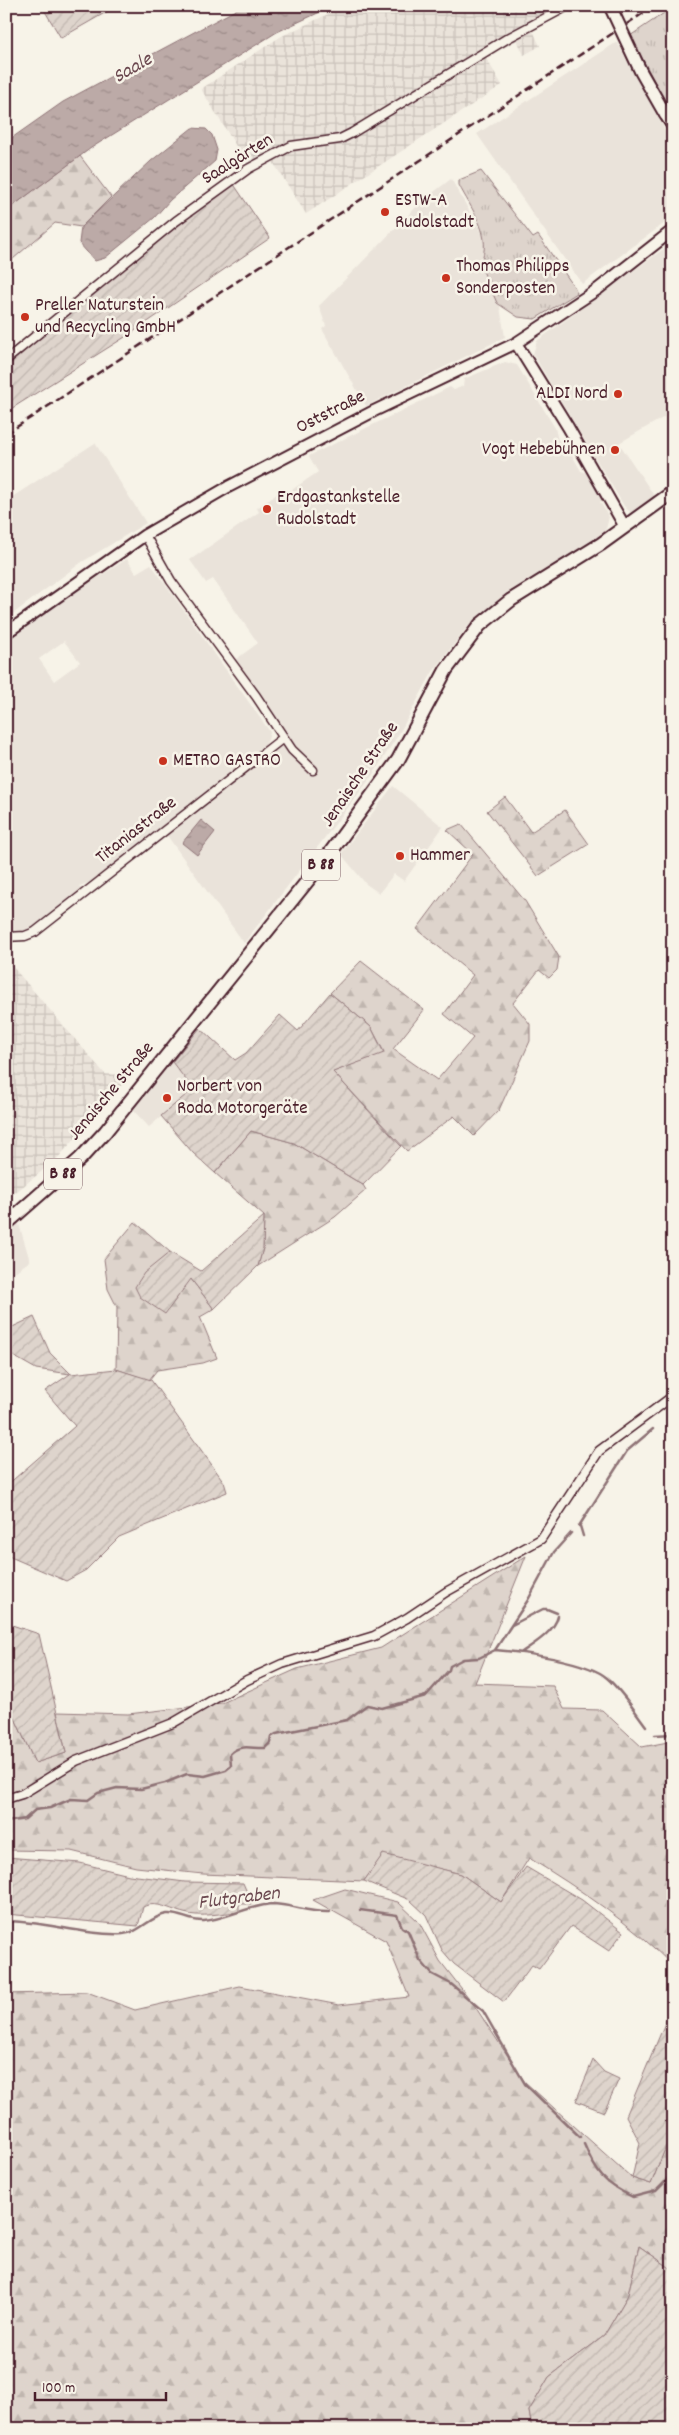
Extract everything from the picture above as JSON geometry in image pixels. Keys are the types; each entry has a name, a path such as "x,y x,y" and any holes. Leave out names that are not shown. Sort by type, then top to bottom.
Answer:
{"main road":[{"path":"610,6 641,72 673,126"},
{"name":"Jenaische Straße","path":"6,1224 84,1155 105,1132 311,879 398,760 449,665 480,625 511,600 625,527 673,492"}],"street":[{"name":"Saalgärten","path":"6,360 176,221 248,169 291,146 340,139 352,133 508,38 568,6"},
{"name":"Oststraße","path":"6,633 144,535 308,444 516,343 598,289 673,230"},
{"path":"516,343 568,427 625,527"},
{"path":"144,535 171,581 251,688 283,738 312,770"},
{"name":"Titaniastraße","path":"6,937 25,936 35,932 283,738"},
{"path":"6,1799 22,1794 76,1761 173,1723 247,1680 273,1668 374,1636 408,1618 446,1592 541,1539 599,1451 673,1396"}],"shaded area":[{"path":"345,6 559,6 529,22 540,46 524,55 517,40 486,58 502,85 306,214 273,162 271,149 247,164 201,89 280,37"},
{"path":"617,42 673,145 673,217 582,284 477,134"},
{"path":"451,179 490,247 505,337 366,406 322,329 326,326 319,306 422,201"},
{"path":"673,242 673,417 666,416 619,443 655,497 631,513 624,506 533,354 537,341"},
{"path":"505,362 517,365 555,428 558,440 565,443 581,471 587,473 603,500 600,502 609,517 606,529 594,540 506,593 467,627 432,673 400,732 372,776 244,943 166,834 290,737 235,660 258,643 213,579 206,583 190,560 259,512 257,508 280,492 283,496 318,472 309,456 450,387 454,390 463,386 464,379"},
{"path":"95,443 146,523 82,562 6,619 6,501"},
{"path":"127,559 136,573 151,564 270,732 264,747 91,882 79,886 83,890 30,930 22,934 6,933 6,642 83,587","holes":["64,641 80,662 54,681 39,659"]},
{"path":"393,786 443,827 404,881 394,874 379,893 366,884 341,854"},
{"path":"6,959 105,1074 126,1075 133,1072 57,1159 6,1200"},
{"path":"172,1062 194,1089 149,1127 133,1110"},
{"path":"19,1224 30,1261 6,1278 6,1235"}],"green space":[{"path":"46,6 117,6 61,38 43,8"},
{"path":"673,7 673,111 670,110 630,36"},
{"path":"80,156 111,197 81,227 55,223 6,265 6,211"},
{"path":"481,171 533,238 538,235 577,293 535,319 518,317 497,303 480,264 484,254 483,233 475,213 459,185 459,180"},
{"path":"233,183 270,238 133,332 6,412 6,366 195,211"},
{"path":"505,797 531,832 565,810 589,844 538,876 487,811"},
{"path":"461,824 525,901 559,957 557,970 549,978 539,970 513,1003 530,1024 530,1041 499,1110 474,1136 454,1116 407,1151 333,1072 384,1052 371,1027 330,993 361,961 424,1010 393,1049 437,1080 473,1038 444,1014 473,975 417,929 473,854 447,830"},
{"path":"330,993 371,1027 384,1053 333,1072 401,1146 363,1185 294,1143 251,1131 215,1173 193,1153 161,1116 193,1089 172,1062 200,1028 235,1060 246,1053 280,1015 298,1031"},
{"path":"251,1131 294,1143 363,1185 366,1190 335,1217 258,1266 263,1248 264,1216 215,1173"},
{"path":"264,1216 263,1248 258,1266 214,1309 191,1279 165,1314 140,1297 135,1287 144,1273 170,1252 201,1271"},
{"path":"135,1222 170,1252 160,1261 191,1279 214,1309 200,1317 217,1358 203,1363 157,1370 149,1380 116,1369 117,1307 108,1289 104,1259"},
{"path":"34,1317 50,1353 71,1374 116,1369 151,1380 224,1482 227,1492 119,1537 86,1570 66,1581 6,1555 6,1486 75,1426 45,1391 70,1374 36,1369 6,1352 6,1330"},
{"path":"526,1556 475,1683 553,1686 564,1709 602,1710 642,1747 673,1741 673,1966 622,1921 529,1858 501,1902 461,1874 383,1855 364,1881 203,1874 136,1867 71,1851 6,1850 6,1698 35,1763 66,1753 57,1712 128,1714 222,1703 297,1669 381,1648"},
{"path":"6,1623 39,1634 66,1753 35,1763 6,1698"},
{"path":"383,1854 461,1874 501,1902 526,1867 582,1900 623,1932 609,1951 571,1926 539,1969 532,1965 504,2002 454,1964 442,1950 426,1915 410,1900 364,1881"},
{"path":"6,1857 80,1863 129,1875 185,1882 243,1883 252,1904 239,1904 239,1912 204,1915 184,1913 164,1906 148,1905 143,1907 138,1926 6,1914"},
{"path":"345,1889 398,1902 419,1922 440,1961 472,2002 525,2082 632,2178 651,2184 673,2129 673,2270 639,2246 628,2295 604,2336 549,2377 529,2411 532,2429 6,2429 6,1994 87,1992 135,2010 240,1986 339,2005 409,1997 386,1941 313,1900"},
{"path":"673,2004 673,2129 651,2184 632,2178 640,2143 626,2116"},
{"path":"593,2060 604,2072 619,2079 604,2112 576,2101"},
{"path":"639,2246 673,2270 673,2417 661,2429 532,2429 529,2411 549,2377 604,2336 628,2295"}],"water":[{"name":"Saale","path":"243,6 333,6 277,32 91,148 6,211 6,142 63,102"},
{"path":"192,128 206,129 212,135 217,150 215,161 170,200 154,218 105,258 95,261 79,243 81,227 151,161"},
{"path":"201,820 215,832 197,855 182,843"}],"waterway":[{"path":"670,1414 673,1411"},
{"path":"579,1526 627,1451 653,1429"},
{"path":"580,1526 583,1536"},
{"path":"6,1822 25,1819 35,1810 50,1808 71,1799 88,1800 98,1793 117,1788 141,1789 165,1783 187,1774 205,1776 226,1770 231,1766 230,1754 234,1751 242,1748 265,1748 270,1743 271,1737 276,1734 347,1720 367,1705 382,1708 426,1696 449,1670 450,1666 463,1659 479,1658 495,1650 528,1600 554,1552 571,1533"},
{"path":"512,1625 543,1609 557,1613"},
{"path":"522,1652 548,1632 553,1627 558,1616"},
{"path":"495,1650 554,1658 598,1672 618,1689 646,1726"},
{"path":"655,1735 673,1734"},
{"name":"Flutgraben","path":"6,1921 35,1923 94,1933 123,1934 135,1931 155,1918 167,1914 204,1921 221,1918 257,1906 274,1904 330,1912"},
{"name":"Flutgraben","path":"360,1910 397,1915 402,1927 408,1931 420,1960 432,1974 451,1984 483,2011 525,2084 580,2137"},
{"name":"Flutgraben","path":"584,2144 602,2176 615,2187 633,2197 656,2191 673,2174"}],"railway":[{"path":"6,434 654,6"}],"place":[{"name":"ESTW-A Rudolstadt","path":"385,212"},
{"name":"Thomas Philipps Sonderposten","path":"446,278"},
{"name":"Preller Naturstein und Recycling GmbH","path":"25,317"},
{"name":"ALDI Nord","path":"618,394"},
{"name":"Vogt Hebebühnen","path":"615,450"},
{"name":"Erdgastankstelle Rudolstadt","path":"267,509"},
{"name":"METRO GASTRO","path":"163,761"},
{"name":"Hammer","path":"400,856"},
{"name":"Norbert von Roda Motorgeräte","path":"167,1098"}]}
